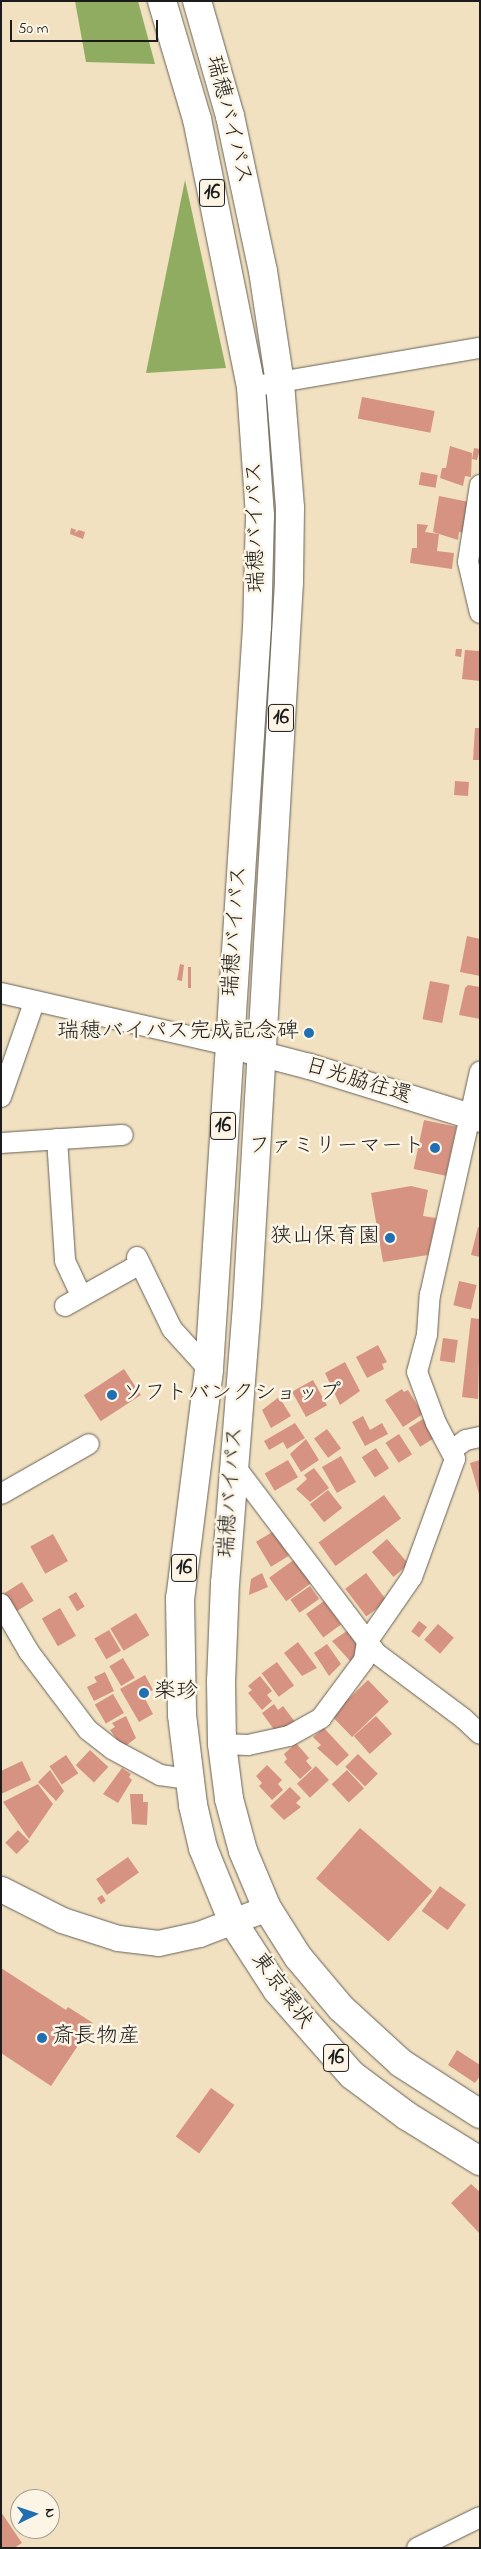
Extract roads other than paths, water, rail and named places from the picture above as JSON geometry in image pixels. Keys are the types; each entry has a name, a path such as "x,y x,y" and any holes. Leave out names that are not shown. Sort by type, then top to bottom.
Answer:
{"highway":[{"name":"瑞穂バイパス","path":"162,1 197,118 251,387 260,516 257,627 228,1045 209,1370 180,1598 180,1676 189,1779 204,1848 233,1922"},
{"name":"瑞穂バイパス","path":"196,1 230,116 262,271 280,383 290,508 290,582 260,1053 247,1305 234,1465 221,1681 222,1744 231,1807 243,1851 267,1908"},
{"name":"東京環状","path":"267,1908 298,1956 341,2008 400,2063 480,2114"},
{"name":"東京環状","path":"233,1922 276,1990 352,2075 407,2116 480,2160"}],"main road":[{"name":"日光脇往還","path":"228,1045 475,1118"},
{"path":"1,1889 62,1920 118,1938 158,1943 233,1922 267,1908"}],"street":[{"path":"251,387 480,348"},
{"path":"480,485 468,562 480,614"},
{"name":"日光脇往還","path":"1,993 228,1045"},
{"path":"1,1097 34,1002"},
{"path":"222,1744 248,1745 289,1736 321,1718 364,1660 367,1642 412,1577 455,1459 452,1450 436,1423 417,1372 427,1334 430,1295 475,1118 480,1072"},
{"path":"1,1143 123,1135"},
{"path":"57,1139 65,1261 73,1301 138,1260 172,1329 209,1370"},
{"path":"452,1450 466,1440 480,1437"},
{"path":"1,1494 89,1444"},
{"path":"234,1465 367,1642 480,1734"},
{"path":"1,1604 29,1652 88,1730 112,1749 160,1775 189,1779"},
{"path":"417,2548 480,2517"}],"place":[{"name":"瑞穂バイパス完成記念碑","path":"309,1033"},
{"name":"ファミリーマート","path":"435,1148"},
{"name":"狭山保育園","path":"390,1238"},
{"name":"ソフトバンクショップ","path":"112,1395"},
{"name":"楽珍","path":"144,1693"},
{"name":"斎長物産","path":"42,2038"}]}
